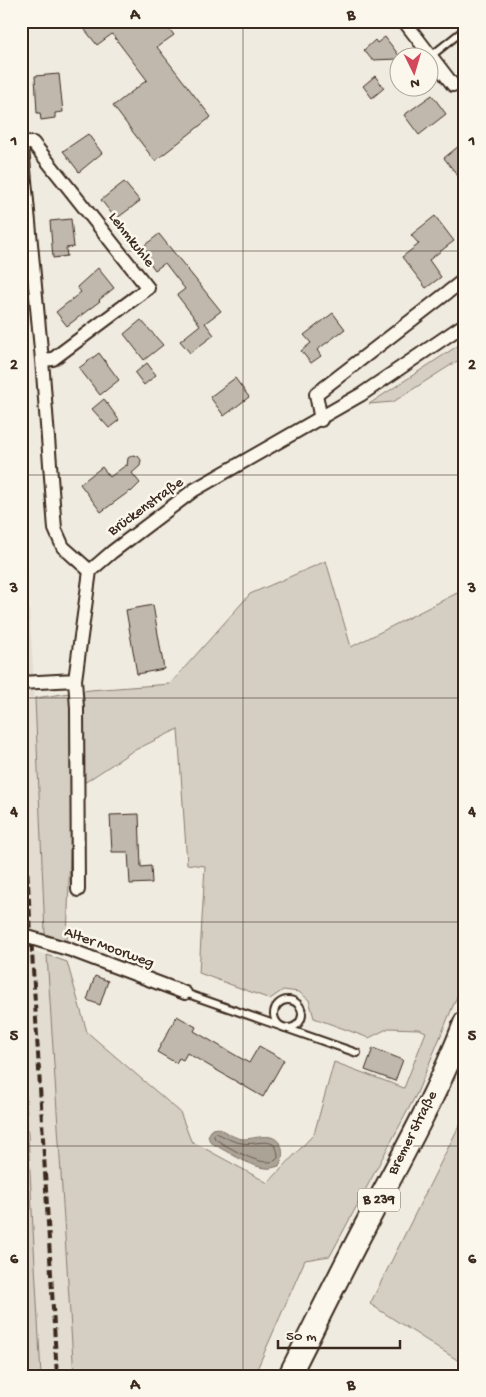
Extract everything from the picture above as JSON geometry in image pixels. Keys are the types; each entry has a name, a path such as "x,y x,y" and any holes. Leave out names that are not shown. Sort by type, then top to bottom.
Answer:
{"main road":[{"name":"Bremer Straße","path":"290,1376 352,1250 412,1136 454,1051 465,1022"}],"street":[{"path":"404,21 425,48"},
{"path":"438,65 453,85"},
{"path":"21,138 42,360 55,530 63,547 90,571 75,680 77,708 78,890"},
{"name":"Lehmkuhle","path":"22,143 33,142 148,288 54,358 42,360"},
{"path":"321,420 316,394 465,279"},
{"name":"Brückenstraße","path":"90,571 194,490 321,420 465,324"},
{"path":"21,684 75,680"},
{"name":"Alter Moorweg","path":"21,935 68,949 185,993"}],"lane":[{"path":"438,50 465,29"},
{"path":"185,993 357,1053"},
{"path":"291,1000 300,1006 302,1017 295,1026 284,1028 276,1021 274,1011 280,1002 291,1000"}],"shaded area":[{"path":"465,341 465,356 393,402 369,404"},
{"path":"21,486 35,698 45,934 21,925"},
{"path":"326,561 351,647 465,589 465,977 417,1093 330,1256 305,1260 254,1376 74,1376 47,955 67,962 87,1032 180,1112 191,1141 268,1183 314,1134 334,1062 404,1088 426,1032 419,1029 389,1028 369,1038 314,1018 309,1000 299,992 283,990 270,999 199,973 205,866 187,864 178,729 131,752 72,791 67,941 45,934 35,698 90,690 170,684 250,594"},
{"path":"21,946 47,955 74,1376 41,1376 21,1006"},
{"path":"21,1006 41,1376 21,1376"},
{"path":"465,1114 465,1365 370,1304"}],"water":[{"path":"218,1128 243,1139 271,1137 275,1139 281,1145 283,1153 279,1166 268,1168 253,1165 210,1142 208,1136 212,1129"}],"building":[{"path":"78,21 163,21 174,35 157,47 211,117 155,161 113,106 147,80 112,34 97,45"},
{"path":"385,37 393,48 388,48 388,59 372,60 364,50 375,40 377,43"},
{"path":"59,74 63,112 55,113 55,118 41,120 40,113 37,113 35,76"},
{"path":"375,76 384,88 372,98 363,86"},
{"path":"428,98 434,98 446,114 419,135 404,115"},
{"path":"88,134 102,153 79,172 63,151"},
{"path":"465,141 465,185 444,158"},
{"path":"124,182 140,201 116,219 101,200"},
{"path":"435,216 454,241 429,260 441,277 426,288 402,257 419,244 411,235"},
{"path":"71,219 74,247 66,248 67,256 53,258 50,221"},
{"path":"159,234 221,311 205,323 214,335 190,353 180,341 200,325 177,295 185,289 165,263 155,270 140,249"},
{"path":"98,268 114,288 67,326 56,312 81,292 77,287"},
{"path":"333,313 345,329 317,350 321,356 311,363 301,351 311,343 304,335"},
{"path":"141,320 163,345 144,360 124,334"},
{"path":"99,353 119,380 100,395 79,368"},
{"path":"147,363 156,375 144,385 135,373"},
{"path":"235,378 249,397 224,416 210,397"},
{"path":"104,399 119,420 109,428 92,409"},
{"path":"133,455 138,456 141,460 140,466 132,473 140,483 131,492 101,512 80,484 102,467 110,477 127,466 128,458"},
{"path":"153,605 164,669 137,674 126,610"},
{"path":"139,814 141,867 151,866 152,883 130,884 128,852 112,852 110,815"},
{"path":"95,976 108,981 100,1005 87,1000"},
{"path":"177,1016 196,1027 194,1031 249,1063 259,1046 284,1060 263,1097 187,1053 183,1060 179,1058 176,1063 157,1052"},
{"path":"373,1048 403,1060 395,1081 365,1070"}],"railway":[{"path":"21,765 57,1376"}]}
